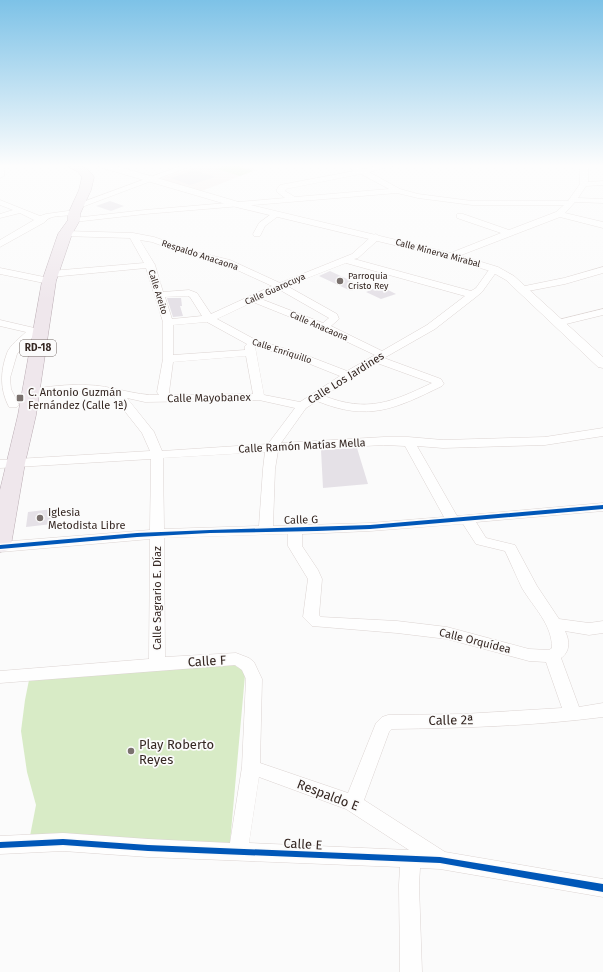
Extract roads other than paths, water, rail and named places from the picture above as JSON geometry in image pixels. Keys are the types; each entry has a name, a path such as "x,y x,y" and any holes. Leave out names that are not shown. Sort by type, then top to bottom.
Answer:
{"main road":[{"name":"RD-18","path":"0,546 7,463 27,415 23,401 50,277 65,234 76,212"}],"street":[{"path":"0,244 42,220 46,216 76,212 145,212 167,210"},
{"name":"Calle Minerva Mirabal","path":"262,210 376,237 451,256 494,269 510,278 523,289 558,323 602,362"},
{"path":"451,256 559,214 563,210"},
{"path":"0,216 20,211 42,220"},
{"path":"257,234 262,225 277,214"},
{"path":"559,214 603,225"},
{"path":"460,216 508,233"},
{"name":"Respaldo Anacaona","path":"65,234 133,236 154,240 194,254 227,262 280,286 333,316 334,319 324,327"},
{"name":"Calle Areito","path":"133,236 150,265 168,322 168,359 163,392 167,399"},
{"name":"Calle Guarocuya","path":"168,322 209,319 280,286 355,256 376,237"},
{"path":"346,260 473,295"},
{"path":"0,271 50,277 150,265"},
{"name":"Calle Los Jardines","path":"266,530 269,469 272,448 302,406 348,375 431,327 479,290 494,269"},
{"path":"523,289 565,281 603,270"},
{"name":"Calle Enriquillo","path":"159,295 182,293 194,295 209,319 250,341 304,358 348,375"},
{"name":"Calle Anacaona","path":"253,299 324,327 380,357"},
{"path":"558,323 603,312"},
{"path":"0,323 37,332"},
{"path":"23,401 5,389 4,378 12,352 37,332"},
{"path":"250,341 250,354 259,397"},
{"path":"168,359 250,354"},
{"path":"316,397 347,408 375,409 405,400 438,384 437,381 380,357"},
{"path":"0,406 86,388 116,392"},
{"name":"Calle Mayobanex","path":"116,392 145,399 259,397 302,406"},
{"name":"Calle Sagrario E. Díaz","path":"116,392 148,432 157,454 157,664"},
{"name":"Calle Ramón Matías Mella","path":"7,463 384,441 443,444 544,441 603,432"},
{"path":"408,442 460,521 481,541 510,548 530,588 554,624 560,637 560,651 552,656 573,714"},
{"name":"Calle G","path":"0,546 157,534 266,530 295,531 460,521 567,509 603,507"},
{"name":"Calle Orquídea","path":"295,531 295,546 311,570 314,580 311,617 317,622 397,627 447,633 529,655 552,656"},
{"path":"554,624 589,629 603,627"},
{"name":"Calle F","path":"0,677 157,664 236,659 243,661 249,666 254,679 250,767 238,852"},
{"name":"Calle 2ª","path":"353,803 382,728 388,722 463,721 573,714 603,710"},
{"name":"Respaldo E","path":"250,767 353,803 440,860"},
{"name":"Calle E","path":"0,845 63,842 238,852 440,860 603,888"},
{"path":"411,858 409,884 412,972"}],"place":[{"name":"Parroquia Cristo Rey","path":"340,281"},
{"name":"C. Antonio Guzmán Fernández (Calle 1ª)","path":"20,398"},
{"name":"Iglesia Metodista Libre","path":"40,518"},
{"name":"Play Roberto Reyes","path":"131,751"}]}
